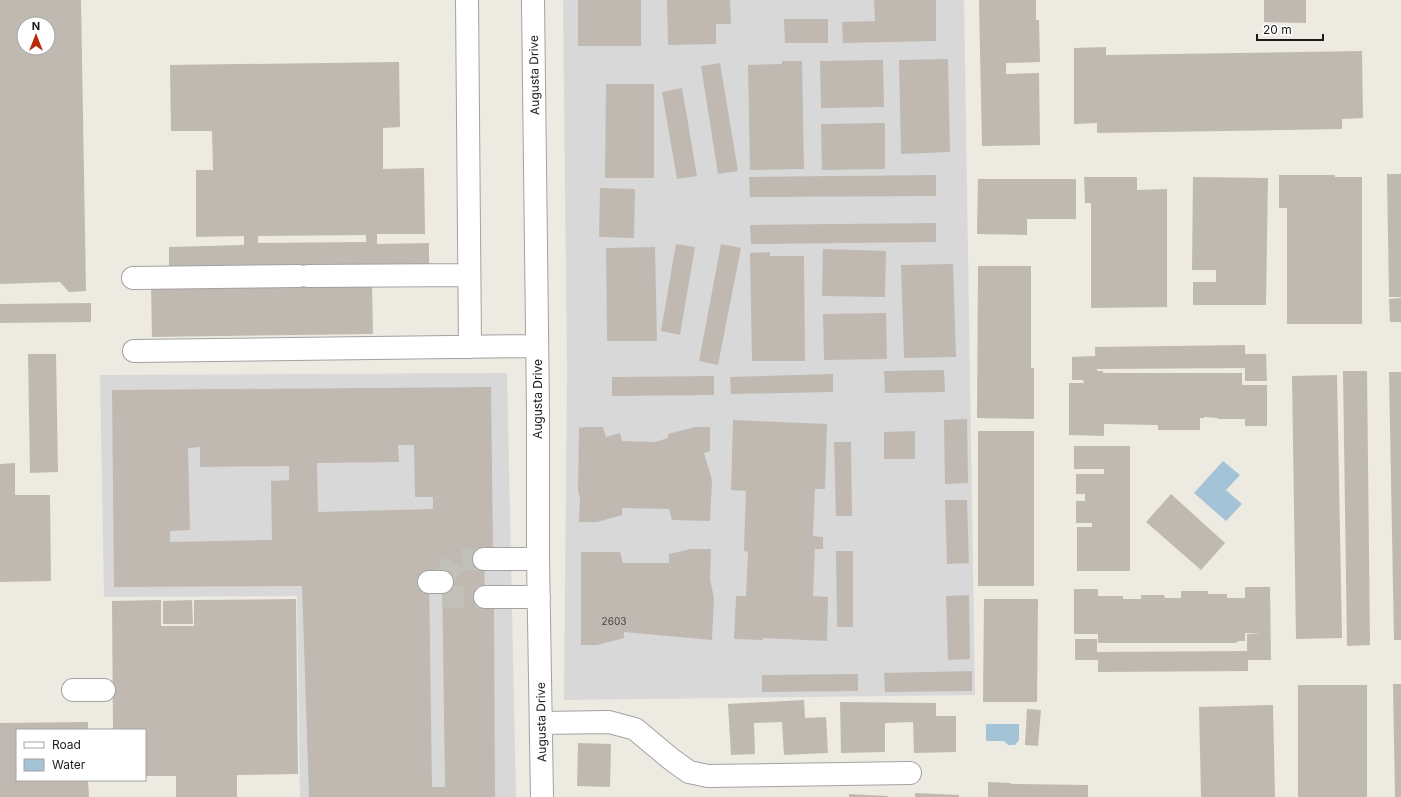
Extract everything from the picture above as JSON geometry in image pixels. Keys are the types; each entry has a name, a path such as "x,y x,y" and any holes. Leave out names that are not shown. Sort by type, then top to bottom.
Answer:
{"street":[{"path":"466,0 470,347"},
{"name":"Augusta Drive","path":"533,0 538,559 542,797"},
{"path":"133,278 469,275"},
{"path":"134,351 537,346"},
{"path":"484,559 538,559"},
{"path":"485,597 539,597"},
{"path":"72,690 104,690"},
{"path":"541,724 609,722 635,729 689,772 708,776 910,773"}],"shaded area":[{"path":"563,0 964,0 975,695 564,700 567,372"},
{"path":"507,373 516,797 300,797 297,596 104,597 100,375"}],"water":[{"path":"1223,461 1240,475 1226,490 1242,504 1226,521 1194,493"},
{"path":"986,724 1019,724 1019,740 1015,745 1008,745 1004,741 986,741"}],"building":[{"path":"0,0 81,0 86,291 69,292 60,282 0,284"},
{"path":"578,0 641,0 641,46 578,46"},
{"path":"667,0 730,0 731,24 716,24 716,44 668,45"},
{"path":"874,0 936,0 936,41 843,43 842,22 875,21"},
{"path":"979,0 1036,0 1036,20 1039,20 1040,62 1006,63 1006,74 1039,73 1040,145 982,146"},
{"path":"1264,0 1306,0 1306,23 1264,22"},
{"path":"784,19 828,19 828,43 785,43"},
{"path":"1106,47 1106,55 1362,51 1363,118 1342,119 1342,129 1097,133 1097,123 1074,124 1074,48"},
{"path":"948,59 950,152 901,154 899,60"},
{"path":"883,60 884,107 821,108 820,61"},
{"path":"782,61 802,61 804,169 750,170 748,65 782,64"},
{"path":"399,62 400,127 383,128 383,169 424,168 425,234 377,234 377,244 429,243 429,265 372,283 373,334 152,337 151,285 169,268 169,247 244,245 244,236 196,237 196,170 213,170 212,131 171,131 170,65","holes":["366,235 366,242 258,243 258,236"]},
{"path":"720,63 738,171 718,174 701,66"},
{"path":"606,84 654,84 654,178 605,178"},
{"path":"682,88 697,176 677,179 662,92"},
{"path":"885,123 885,169 822,170 821,124"},
{"path":"1387,174 1401,174 1401,297 1389,297"},
{"path":"936,175 936,196 750,197 749,177"},
{"path":"1279,175 1335,175 1335,177 1362,177 1362,324 1287,324 1287,208 1279,208"},
{"path":"1084,177 1137,177 1137,190 1167,189 1167,307 1091,308 1091,203 1085,203"},
{"path":"1193,177 1268,178 1266,305 1193,305 1193,282 1216,282 1216,270 1192,270"},
{"path":"978,179 1076,179 1076,219 1027,219 1027,235 977,234"},
{"path":"600,188 635,189 634,238 599,237"},
{"path":"936,223 936,242 751,244 750,225"},
{"path":"676,244 695,247 680,335 661,331"},
{"path":"721,244 741,248 718,365 699,361"},
{"path":"655,247 657,341 607,341 606,248"},
{"path":"823,249 886,251 885,297 822,296"},
{"path":"770,252 770,256 804,256 805,361 752,361 750,253"},
{"path":"953,264 956,357 904,358 901,265"},
{"path":"978,266 1031,266 1031,368 1034,368 1034,419 977,418"},
{"path":"1401,298 1401,322 1390,322 1389,299"},
{"path":"91,303 91,322 0,323 0,304"},
{"path":"886,313 887,359 824,360 823,314"},
{"path":"1245,345 1245,354 1266,354 1267,381 1245,381 1245,368 1097,369 1097,371 1103,371 1103,373 1242,373 1242,385 1267,385 1267,426 1245,426 1245,419 1218,419 1204,417 1200,418 1200,430 1158,430 1158,425 1104,424 1104,436 1069,435 1069,383 1084,383 1083,380 1072,380 1072,357 1095,356 1095,347"},
{"path":"28,354 56,354 58,472 30,473"},
{"path":"944,370 945,392 885,393 884,371"},
{"path":"1343,371 1367,371 1370,645 1347,646"},
{"path":"1389,372 1401,372 1401,640 1394,640"},
{"path":"833,374 833,392 731,394 730,377"},
{"path":"1337,375 1342,638 1296,639 1292,376"},
{"path":"714,376 714,395 612,396 612,377"},
{"path":"491,387 493,550 484,550 485,597 494,607 495,797 309,797 302,586 114,587 112,390","holes":["398,445 414,445 415,497 433,497 433,509 318,512 317,463 399,462","200,447 200,467 289,466 289,480 271,481 272,540 170,542 170,531 190,530 188,448","442,572 445,787 432,787 429,573"]},
{"path":"967,419 968,483 945,484 944,420"},
{"path":"733,420 827,424 825,489 815,489 813,536 823,537 823,549 815,549 813,596 828,597 827,641 763,638 763,640 734,639 736,596 746,596 748,552 744,551 746,491 731,490"},
{"path":"603,427 606,437 620,433 622,441 655,442 668,438 668,434 695,427 710,427 710,451 704,453 712,480 710,521 672,520 669,509 622,508 622,515 597,522 579,522 579,428"},
{"path":"915,431 915,459 884,459 884,432"},
{"path":"978,431 1034,431 1034,586 978,586"},
{"path":"834,442 851,442 852,516 836,516"},
{"path":"1074,446 1130,446 1130,571 1077,571 1077,527 1092,527 1092,523 1076,523 1076,501 1085,501 1085,494 1076,494 1076,474 1104,474 1104,469 1074,469"},
{"path":"15,463 15,495 50,495 51,581 0,582 0,464"},
{"path":"1171,494 1225,543 1201,570 1146,522"},
{"path":"945,500 967,500 969,563 947,564"},
{"path":"691,549 711,549 710,579 714,598 712,640 624,632 624,638 597,645 581,645 581,552 620,552 623,563 669,563 669,554"},
{"path":"836,551 853,551 853,627 837,627"},
{"path":"1245,587 1270,587 1271,660 1248,660 1248,671 1098,672 1098,660 1075,660 1075,639 1097,639 1097,652 1247,651 1247,634 1262,633 1245,633 1245,641 1235,643 1098,643 1098,634 1074,634 1074,589 1098,589 1098,596 1123,596 1123,599 1141,599 1141,595 1164,595 1165,598 1181,598 1181,591 1208,591 1208,594 1227,594 1227,598 1245,598"},
{"path":"969,595 970,659 948,660 946,596"},
{"path":"296,599 298,774 237,775 237,797 176,797 176,776 146,776 146,729 113,729 112,601 161,600 161,626 194,626 194,600"},
{"path":"984,599 1038,599 1037,702 983,702"},
{"path":"192,600 193,624 163,624 163,601"},
{"path":"972,671 972,691 885,692 884,673"},
{"path":"858,674 858,691 762,692 762,675"},
{"path":"1393,684 1401,684 1401,797 1395,797"},
{"path":"1298,685 1367,685 1367,797 1298,797"},
{"path":"804,700 805,718 826,717 828,753 784,755 782,722 754,723 755,754 731,755 728,704"},
{"path":"840,702 936,703 936,716 956,716 956,752 914,753 913,722 885,723 885,752 841,753"},
{"path":"1273,705 1275,797 1201,797 1199,707"},
{"path":"1027,709 1041,710 1038,746 1025,745"},
{"path":"88,722 88,729 16,729 16,781 88,781 89,797 0,797 0,723"},
{"path":"578,743 611,744 610,787 577,786"},
{"path":"988,782 1011,784 1088,785 1088,797 988,797"},
{"path":"915,793 959,795 959,797 915,797"},
{"path":"849,794 888,796 888,797 849,797"}],"tunnel":[{"path":"442,582 455,560 484,559"},
{"path":"442,597 485,597"}]}
